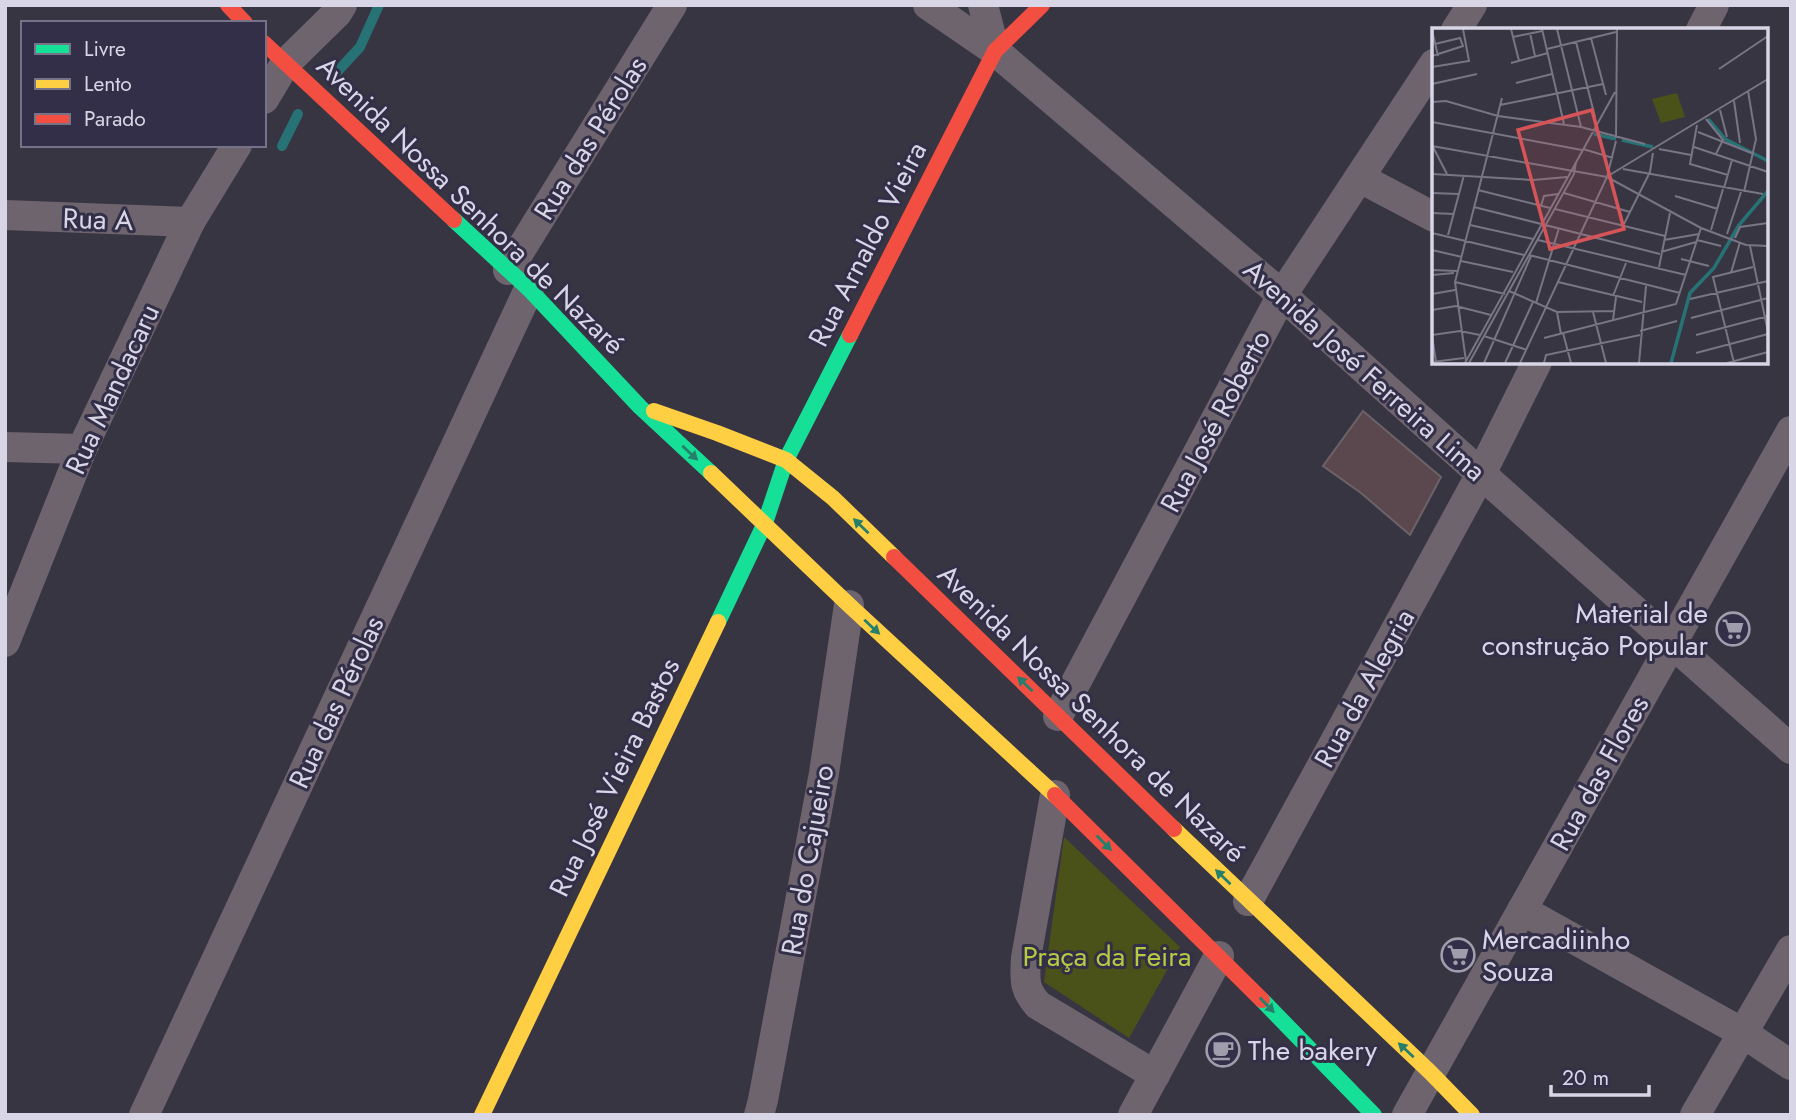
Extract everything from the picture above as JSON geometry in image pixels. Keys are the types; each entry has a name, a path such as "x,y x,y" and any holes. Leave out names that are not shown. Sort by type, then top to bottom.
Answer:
{"street":[{"path":"228,5 242,21"},
{"path":"266,96 285,64 342,5"},
{"name":"Rua das Pérolas","path":"144,1115 518,280 672,5"},
{"name":"Avenida José Ferreira Lima","path":"928,5 995,51 1283,295 1791,749"},
{"path":"983,5 995,51"},
{"name":"Rua Arnaldo Vieira","path":"786,460 995,51 1042,5"},
{"path":"1457,28 1472,5"},
{"path":"1703,28 1714,5"},
{"name":"Avenida Nossa Senhora de Nazaré","path":"266,45 518,280 640,407 1055,795 1219,956 1374,1115"},
{"name":"Rua José Roberto","path":"1058,716 1283,295 1432,67"},
{"name":"Rua Mandacaru","path":"5,642 82,449 190,222 236,147"},
{"path":"1360,178 1432,216"},
{"name":"Rua A","path":"5,215 190,222"},
{"name":"Rua da Alegria","path":"1248,901 1481,474 1535,364"},
{"name":"Avenida Nossa Senhora de Nazaré","path":"640,407 786,460 833,498 1472,1115"},
{"name":"Rua das Flores","path":"1407,1115 1791,430"},
{"path":"5,447 82,449"},
{"name":"Rua José Vieira Bastos","path":"482,1115 765,523 786,460"},
{"name":"Rua do Cajueiro","path":"759,1115 764,1100 824,773 849,605"},
{"path":"1055,795 1026,958 1025,981 1029,995 1038,1005 1155,1075"},
{"path":"1522,910 1743,1033 1791,1065"},
{"path":"1695,1115 1791,950"},
{"path":"1133,1115 1219,956"}],"green space":[{"name":"Praça da Feira","path":"1064,837 1180,947 1129,1038 1044,982"}],"building":[{"path":"1363,411 1441,477 1410,535 1361,493 1323,466"}],"waterway":[{"path":"337,72 360,47 379,5"},
{"path":"282,146 298,114"}],"traffic: fast":[{"path":"454,220 529,289 640,407 711,473"},
{"path":"718,622 765,523 786,460 850,335"},
{"path":"1262,1000 1374,1115"}],"traffic: slow":[{"path":"654,411 786,460 833,498 894,557"},
{"path":"711,473 1055,795"},
{"path":"482,1115 718,622"},
{"path":"1174,829 1472,1115"}],"traffic: jam":[{"path":"228,5 243,21"},
{"path":"850,335 995,51 1042,5"},
{"path":"266,45 454,220"},
{"path":"894,557 1174,829"},
{"path":"1055,795 1262,1000"}],"place":[{"name":"Material de construção Popular","path":"1733,629"},
{"name":"Mercadiinho Souza","path":"1458,955"},
{"name":"The bakery","path":"1223,1050"}]}
